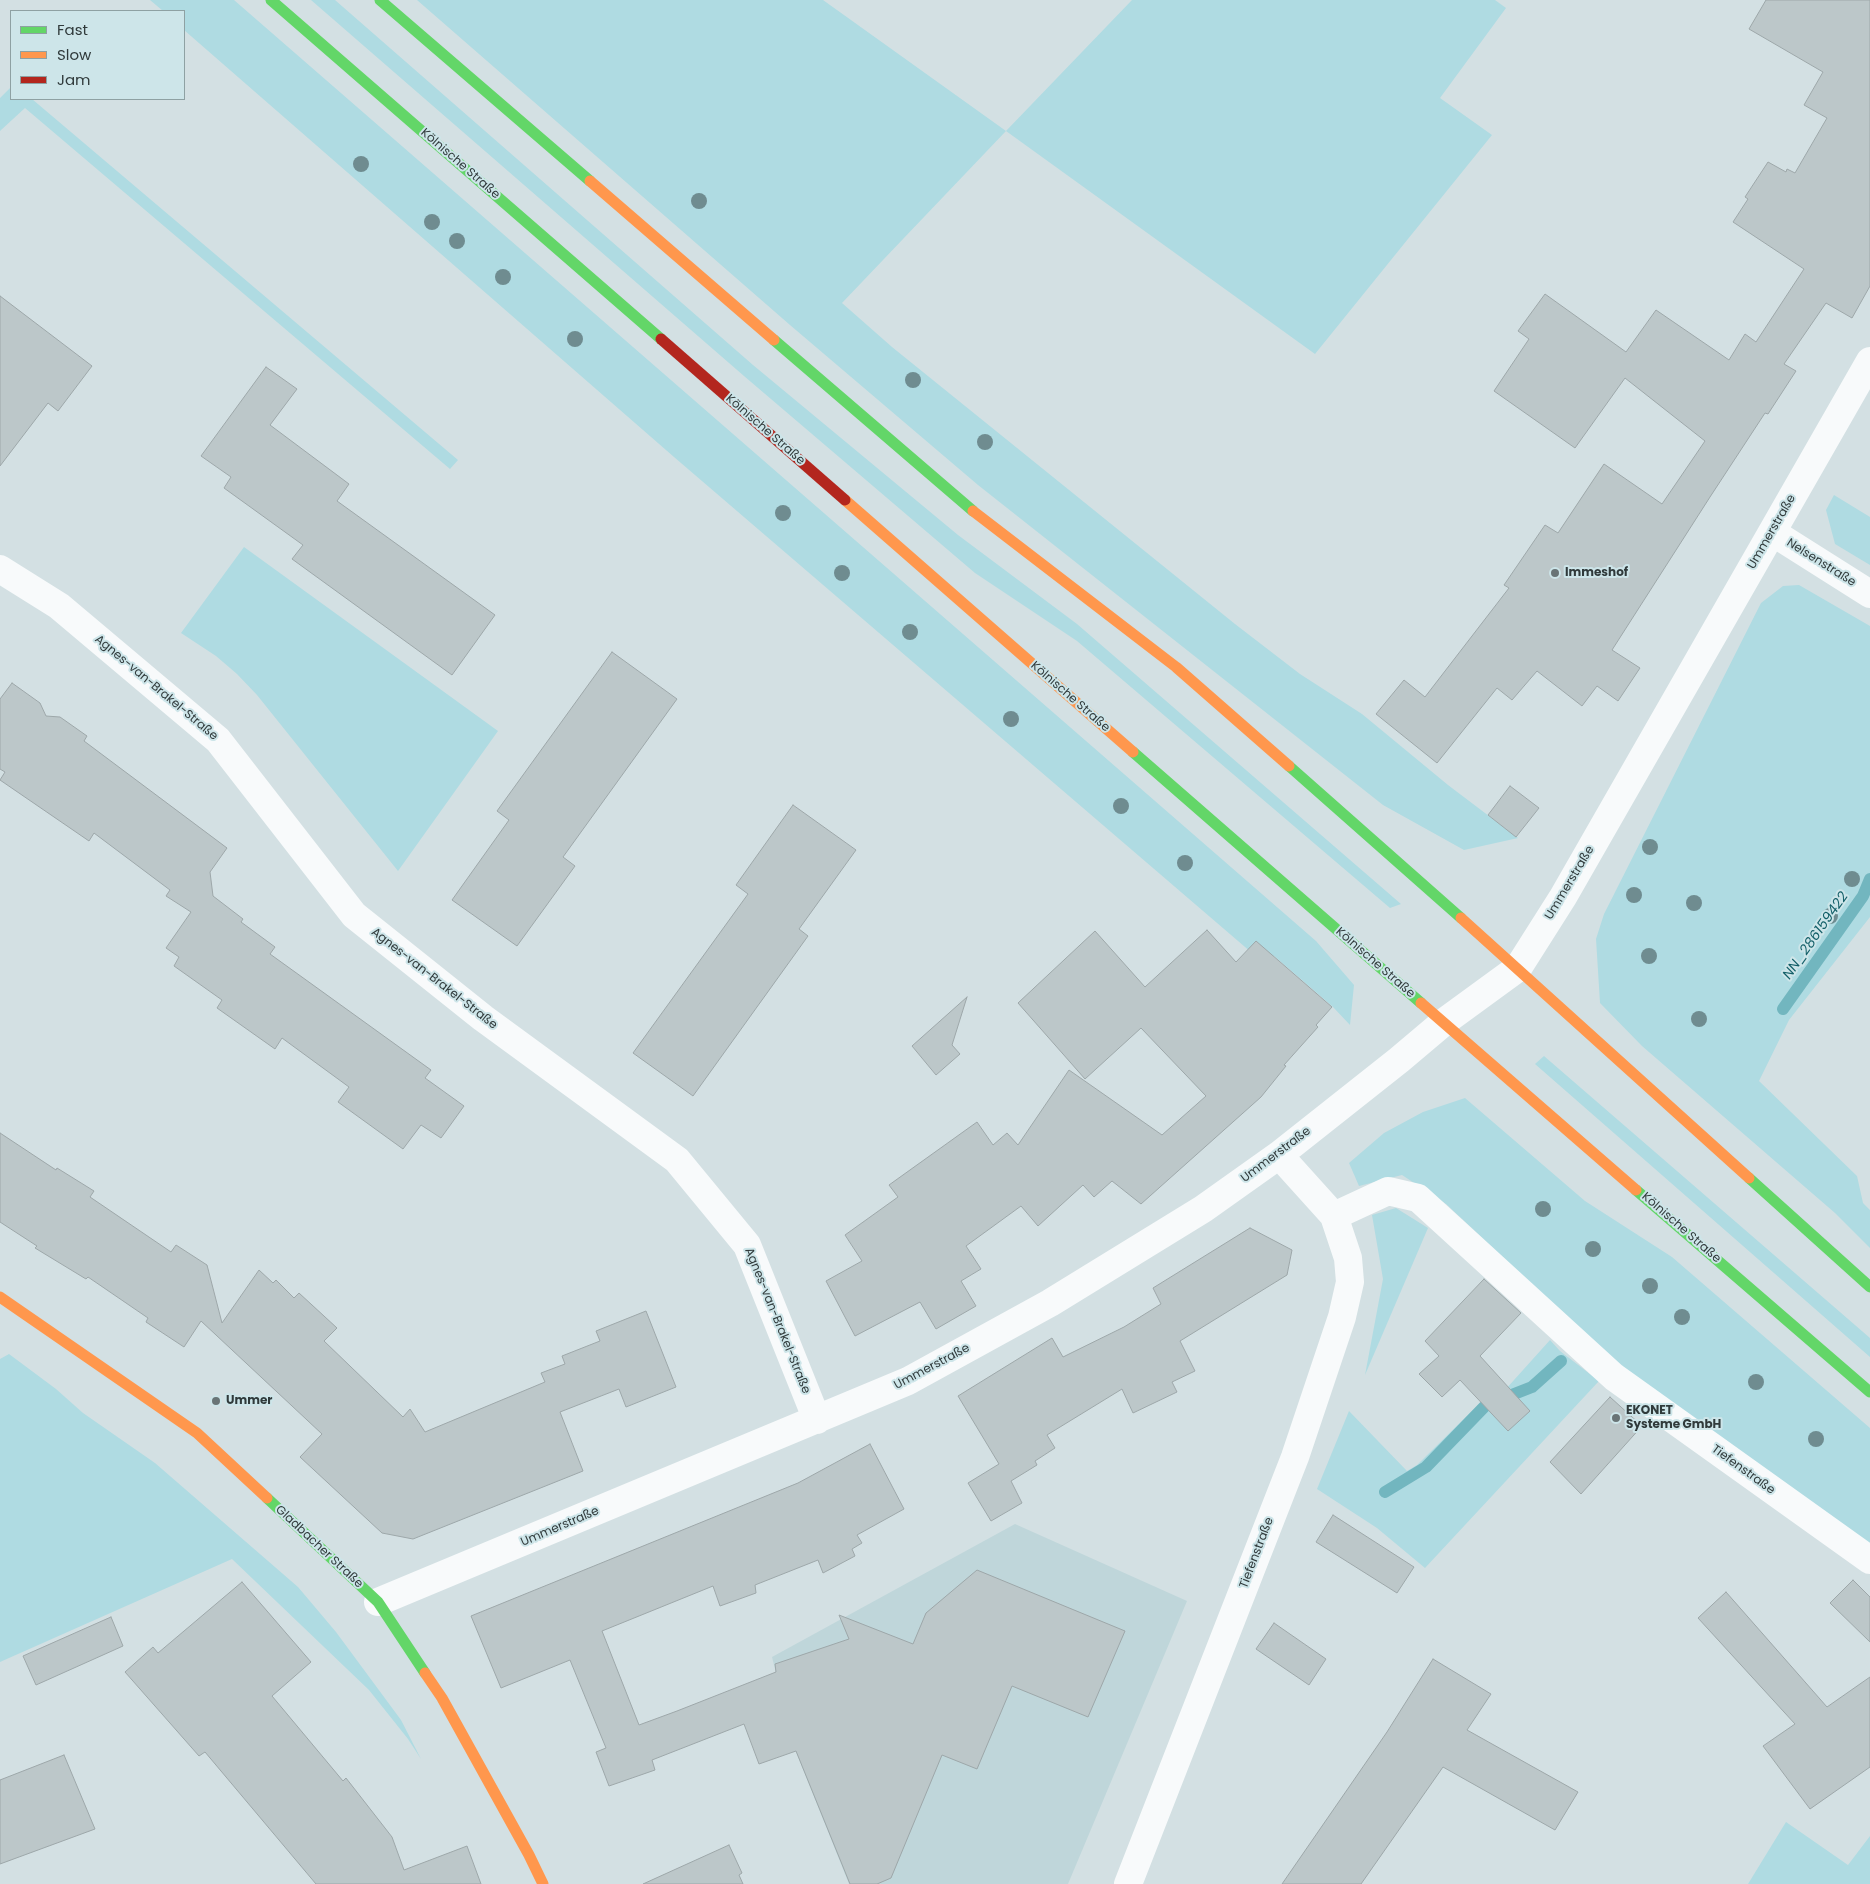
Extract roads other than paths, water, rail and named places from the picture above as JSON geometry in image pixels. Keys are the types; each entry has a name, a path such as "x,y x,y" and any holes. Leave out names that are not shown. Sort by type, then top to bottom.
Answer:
{"main road":[{"name":"Kölnische Straße","path":"271,0 1321,917 1870,1392"},
{"path":"380,0 978,514 1176,667 1518,968 1870,1287"},
{"name":"Gladbacher Straße","path":"0,1297 197,1433 378,1602 442,1698 529,1855 543,1884"}],"street":[{"name":"Ummerstraße","path":"378,1602 817,1420 908,1380 1050,1303 1203,1209 1279,1155 1444,1022 1518,968 1563,897 1870,361"},
{"name":"Nelsenstraße","path":"1772,532 1870,594"},
{"name":"Agnes-van-Brakel-Straße","path":"0,569 59,606 218,740 354,915 482,1018 677,1160 747,1245 817,1420"},
{"name":"Tiefenstraße","path":"1128,1884 1295,1457 1342,1317 1350,1282 1348,1258 1334,1216 1279,1155"},
{"name":"Tiefenstraße","path":"1334,1216 1388,1191 1418,1198 1614,1377 1870,1560"}],"waterway":[{"name":"NN_286159422","path":"1783,1009 1863,896 1870,879"},
{"name":"NN_286159422","path":"1385,1492 1426,1467 1486,1405 1532,1387 1561,1361"}],"place":[{"name":"Immeshof","path":"1555,573"},
{"name":"Ummer","path":"216,1401"},
{"name":"EKONET Systeme GmbH","path":"1616,1418"}]}
